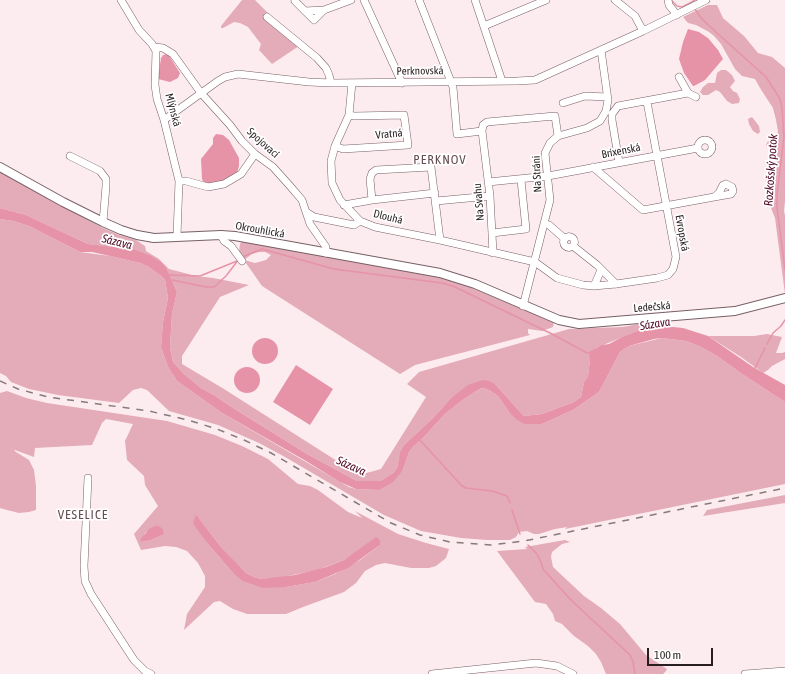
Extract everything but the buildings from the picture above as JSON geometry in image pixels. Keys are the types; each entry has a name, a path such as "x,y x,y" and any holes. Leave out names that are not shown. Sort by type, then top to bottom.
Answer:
{"main road":[{"name":"Okrouhlická","path":"0,167 51,196 103,222 137,235 154,238 221,235 440,273 475,284 524,306"},
{"name":"Ledečská","path":"524,306 558,320 579,324 735,311 785,298"}],"street":[{"path":"121,0 139,30 155,47"},
{"path":"295,1 305,11 324,10 351,0"},
{"path":"364,0 402,83"},
{"path":"419,0 453,87 457,134 482,131 483,125 487,122 554,116 558,136 587,128 600,121 606,111 607,97 601,50"},
{"path":"475,0 502,82"},
{"path":"484,26 535,2 546,0"},
{"path":"615,0 635,16 643,31"},
{"path":"668,0 669,4 677,15"},
{"name":"Perknovská","path":"164,120 218,80 238,74 331,84 528,81 542,77 643,31 706,0"},
{"path":"267,17 317,58 326,68 331,84"},
{"name":"Spojovací","path":"155,47 163,48 173,54 201,93 230,125 242,141 273,167 302,200 310,224 326,247 326,253"},
{"name":"Mlýnská","path":"155,47 157,55 155,85 157,99 164,120 179,181 177,236"},
{"path":"679,77 688,93 696,97"},
{"name":"Dlouhá","path":"352,83 349,115 335,146 331,161 332,183 336,195 360,221 375,227 535,262"},
{"path":"619,162 612,120 612,114 618,106 647,102 688,93"},
{"path":"563,103 585,96 607,97"},
{"name":"Evropská","path":"535,262 557,278 583,285 594,286 657,278 668,274 673,269 676,257 647,102"},
{"name":"Vratná","path":"335,146 343,149 408,145 404,115 349,115"},
{"name":"Na Svahu","path":"482,131 490,196 494,253"},
{"name":"Na Stráni","path":"524,306 550,200 545,153 550,143 558,136"},
{"name":"Brixenská","path":"488,182 521,180 548,176 698,148"},
{"path":"179,181 186,181 208,187 224,184 241,174 256,154"},
{"path":"70,156 100,171 106,178 103,222"},
{"path":"372,200 370,179 372,173 378,169 431,166 440,240"},
{"path":"593,167 643,210 714,197"},
{"path":"492,233 526,229 521,180"},
{"path":"344,205 372,200 435,193"},
{"path":"436,201 490,196"},
{"path":"306,212 314,217 354,226 360,221"},
{"path":"549,225 565,239 563,243 565,246 570,248 573,246 597,265 616,284"},
{"path":"221,235 224,241 242,261"},
{"path":"594,286 601,270"},
{"path":"88,478 84,566 85,581 91,594 134,660 145,671 151,674"},
{"path":"432,674 536,663 557,666 573,674"},
{"path":"745,674 785,671"}],"shaded area":[{"path":"242,0 255,0 268,13 268,16 299,46 272,64 259,50 261,44 248,27 234,22 221,28"},
{"path":"708,5 717,5 723,18 744,36 758,53 772,57 785,68 785,294 775,218 768,197 770,192 765,178 769,175 775,176 777,161 771,150 766,145 768,141 774,143 778,131 773,108 755,79 742,76 735,69 721,44 714,36 696,25 688,23 683,17"},
{"path":"688,29 699,32 708,38 723,59 705,80 694,86 684,73 679,59"},
{"path":"168,54 180,73 178,78 170,82 158,79 161,58 163,55"},
{"path":"721,70 726,70 732,75 735,81 730,87 737,93 740,99 739,103 732,104 716,90 708,95 703,95 700,92 708,83 715,83 717,73"},
{"path":"752,117 759,126 760,132 758,134 753,131 749,124 748,119"},
{"path":"216,134 223,135 229,140 239,158 239,166 237,173 230,179 211,185 204,183 202,179 201,159 213,144 213,138"},
{"path":"0,172 101,227 119,235 136,240 145,246 146,251 159,259 169,269 196,276 249,285 220,297 182,356 182,364 359,475 381,469 426,397 407,384 419,372 569,329 623,327 644,323 659,323 663,326 637,331 596,348 590,360 588,376 584,382 581,397 574,402 542,414 524,416 495,384 456,395 451,398 433,418 404,445 397,468 393,473 380,481 357,481 307,454 201,388 184,374 173,362 170,347 172,314 177,292 167,269 120,248 88,244 26,215 0,208"},
{"path":"0,208 26,215 88,244 133,249 151,256 161,262 167,269 177,292 172,314 170,347 173,362 184,374 201,388 307,454 357,481 380,481 393,473 397,468 400,453 404,445 433,418 451,398 468,385 483,380 489,381 495,384 524,416 542,414 574,402 581,397 584,382 588,376 590,360 589,352 602,345 609,344 637,331 663,326 683,328 708,336 753,367 785,385 785,402 717,356 699,346 686,341 662,338 654,339 629,346 620,352 599,392 573,410 542,424 525,424 517,420 509,412 498,396 487,389 481,388 445,414 413,447 409,452 403,470 393,482 379,490 356,489 340,482 222,413 177,381 168,367 161,347 163,322 168,298 165,280 160,275 140,263 92,252 80,252 29,226 0,219"},
{"path":"0,219 29,226 80,252 110,256 140,263 160,275 165,280 168,298 163,322 161,347 168,367 177,381 222,413 349,487 356,489 379,490 403,470 409,452 445,414 481,388 487,389 498,396 509,412 542,424 573,410 599,392 620,352 629,346 662,338 686,341 699,346 717,356 785,402 785,484 565,529 567,527 555,529 539,534 534,534 527,531 519,532 516,537 510,540 461,538 421,531 384,515 259,443 218,425 169,411 147,390 141,388 133,390 119,403 58,395 29,389 11,382 6,376 0,373"},
{"path":"242,241 442,278 472,288 554,322 553,327 542,331 528,329 528,333 530,335 415,365 400,374 262,286 239,253 240,244","holes":["265,252 271,255 266,260 255,263 244,260 252,254"]},
{"path":"767,334 782,337 776,353 785,352 785,359 763,373 708,336 754,336"},
{"path":"265,338 274,342 278,351 274,360 265,364 256,360 252,351 256,342"},
{"path":"296,365 333,389 310,425 273,402"},
{"path":"247,367 256,371 260,380 256,389 247,393 238,389 234,380 238,371"},
{"path":"7,391 26,398 47,403 167,421 215,435 268,459 298,484 310,486 318,490 348,512 362,518 355,511 398,534 449,549 446,558 436,566 429,568 411,568 385,563 376,565 365,571 356,583 344,592 286,614 247,614 233,609 220,601 214,602 184,630 187,614 205,587 205,576 198,563 187,551 176,547 165,546 141,550 134,534 158,506 145,485 144,476 127,460 125,441 133,424 106,419 102,423 92,445 35,448 34,457 14,450 29,460 34,470 36,486 36,510 19,513 0,508 0,393","holes":["198,517 221,547 246,573 261,579 278,578 317,570 380,545 360,560 335,574 315,582 286,587 233,573 208,544","156,525 163,534 151,540 142,542 145,533"]},
{"path":"785,495 785,503 703,516 707,510"},
{"path":"196,515 221,547 246,573 261,579 295,575 326,567 344,560 376,537 380,540 380,545 348,568 315,582 286,587 263,588 243,581 233,573 194,525 193,522"},
{"path":"156,525 162,528 164,534 142,542 140,540 149,529"},
{"path":"565,540 570,542 562,544 552,552 551,557 553,567 584,596 620,624 646,655 667,669 663,674 606,674 596,654 562,624 555,621 553,614 546,604 535,602 497,551 527,549 525,547"}],"waterway":[{"path":"671,0 677,6 682,7 690,3"},
{"name":"Rozkošský potok","path":"690,3 695,0"},
{"name":"Rozkošský potok","path":"695,9 701,18 766,77 780,99 784,137 777,194 777,208 785,270"},
{"path":"242,257 262,249 334,269 442,283 453,286 552,334 587,353 590,353"},
{"path":"172,280 206,287 214,287 226,276 239,259"},
{"path":"169,275 200,276 237,261"},
{"name":"Rozkošský potok","path":"767,344 773,333 785,320"},
{"name":"Rozkošský potok","path":"754,370 765,348"},
{"path":"419,439 462,486 466,488 492,491 507,496 510,503"},
{"path":"512,510 520,534"},
{"path":"528,545 537,554 543,569 570,599 630,655 635,674"}],"railway":[{"path":"0,381 18,389 48,397 149,411 188,420 217,429 271,453 391,523 420,535 450,542 491,545 524,541 785,488"}],"district":[{"name":"PERKNOV","path":"440,160"},
{"name":"VESELICE","path":"83,515"}],"water label":[{"name":"Sázava","path":"117,242"},
{"name":"Sázava","path":"655,324"},
{"name":"Sázava","path":"351,466"}]}
